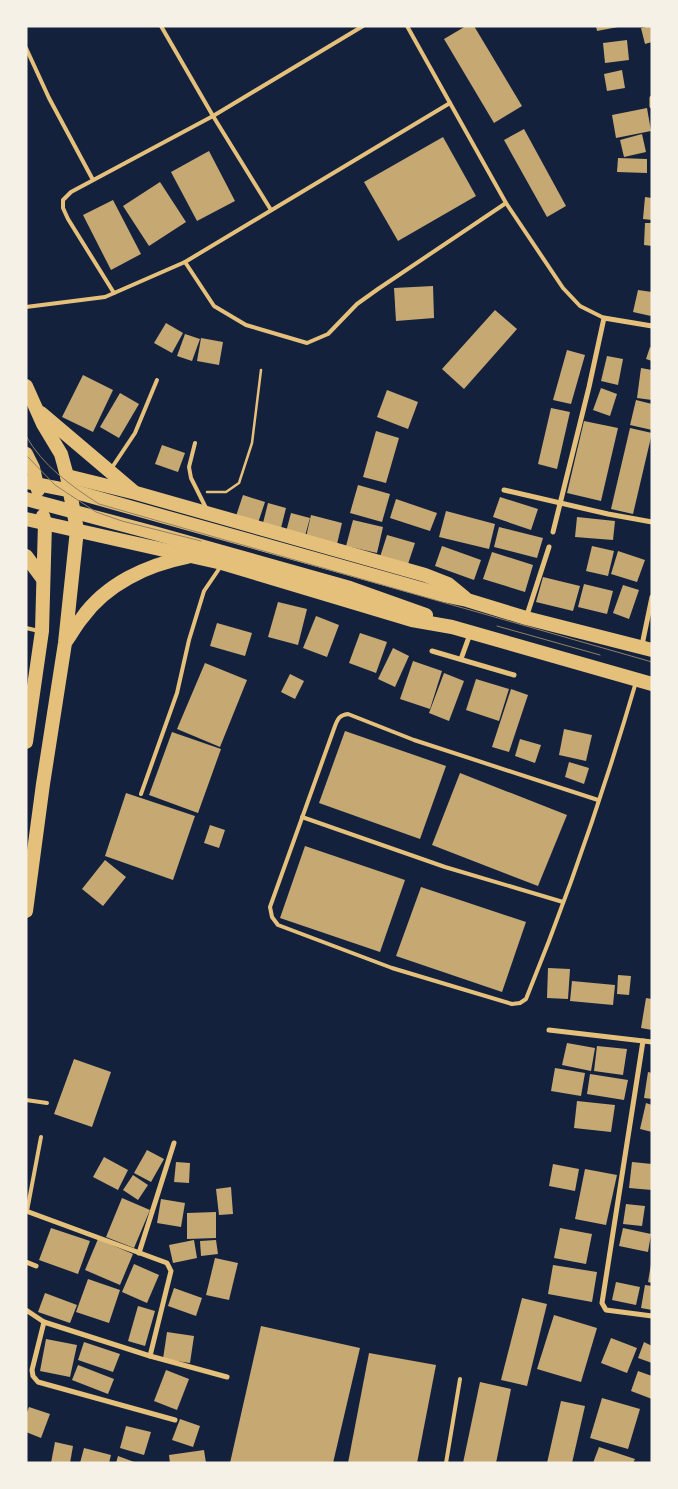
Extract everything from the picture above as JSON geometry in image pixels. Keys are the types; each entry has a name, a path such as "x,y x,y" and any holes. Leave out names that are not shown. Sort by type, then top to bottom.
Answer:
{"highway":[{"path":"26,386 60,454 67,476 77,530 65,643 26,911"},
{"path":"36,409 136,493"},
{"path":"26,454 45,523"},
{"path":"30,467 45,477 55,490 72,515 77,530"},
{"path":"26,742 42,631 45,523 49,501 59,482 67,476"},
{"path":"67,476 136,493 425,575 448,584 461,599"},
{"path":"26,482 72,492 526,618 646,648"},
{"path":"122,540 116,519 117,510 121,501 127,496 136,493"},
{"path":"26,499 350,588 470,632 652,684"},
{"path":"26,519 192,556 412,620 447,624"},
{"path":"26,556 43,578"},
{"path":"65,643 87,611 119,583 154,566 192,556"}],"street":[{"path":"652,98 652,106"},
{"path":"553,532 604,318 652,326"},
{"path":"504,490 652,522"},
{"path":"526,618 549,547"},
{"path":"646,648 652,597"},
{"path":"461,659 470,632"},
{"path":"432,651 514,675"},
{"path":"549,1030 652,1042"},
{"path":"643,1041 602,1303 606,1310 652,1316"},
{"path":"139,1253 174,1143"},
{"path":"27,1211 167,1263 171,1271 150,1356"},
{"path":"26,1262 36,1266"},
{"path":"26,1310 44,1322 150,1356 227,1377"},
{"path":"44,1322 32,1370 33,1376 38,1382 175,1420"}],"lane":[{"path":"161,26 213,116 271,210"},
{"path":"114,292 68,219 63,208 63,200 71,192 213,116 363,26"},
{"path":"407,26 506,203 563,288 580,306 604,318"},
{"path":"26,48 49,98 93,180"},
{"path":"26,307 105,296 185,262 450,103"},
{"path":"185,262 214,306 246,326 307,344 328,334 357,304 506,203"},
{"path":"110,471 135,433 157,380"},
{"path":"195,443 189,467 191,478 209,514"},
{"path":"141,794 177,693 189,640 204,591 222,564"},
{"path":"26,628 42,631"},
{"path":"598,800 414,740 348,714 342,715 338,719 270,907 272,918 278,925 392,968 512,1004 520,1003 526,999 563,902 598,800 637,680"},
{"path":"302,817 445,868 563,902"},
{"path":"26,1100 47,1104"},
{"path":"27,1211 41,1137"},
{"path":"446,1463 460,1379"}],"path":[{"path":"198,492 226,492 239,484 252,443 261,370"}],"building":[{"path":"466,26 474,26 522,106 494,123 444,39"},
{"path":"596,26 618,26 618,27 597,31"},
{"path":"652,26 652,42 645,44 641,28"},
{"path":"627,40 629,60 605,63 603,43"},
{"path":"622,70 625,88 607,91 604,74"},
{"path":"647,108 651,131 616,138 612,115"},
{"path":"524,129 566,206 547,217 504,140"},
{"path":"642,134 646,152 624,157 620,140"},
{"path":"443,137 476,196 398,241 364,182"},
{"path":"209,151 235,201 197,221 171,172"},
{"path":"618,158 647,159 647,173 617,172"},
{"path":"160,182 186,222 149,246 123,206"},
{"path":"645,197 652,198 652,220 643,219"},
{"path":"113,200 141,254 111,270 83,215"},
{"path":"645,223 652,223 652,246 644,245"},
{"path":"433,286 434,318 396,321 394,288"},
{"path":"638,290 652,292 651,316 633,312"},
{"path":"495,310 517,329 464,389 442,369"},
{"path":"166,323 183,333 172,353 154,343"},
{"path":"185,334 200,339 192,361 177,356"},
{"path":"201,338 223,342 219,365 197,361"},
{"path":"650,347 652,348 652,361 646,359"},
{"path":"567,350 585,355 571,404 553,400"},
{"path":"607,356 623,359 618,385 601,381"},
{"path":"641,368 652,370 652,400 637,398"},
{"path":"83,375 113,390 93,432 62,417"},
{"path":"601,388 617,394 610,416 593,410"},
{"path":"387,390 418,402 408,429 377,417"},
{"path":"120,393 139,404 119,438 100,427"},
{"path":"636,400 652,404 652,430 630,425"},
{"path":"551,408 570,412 557,469 538,464"},
{"path":"584,421 618,428 601,501 567,493"},
{"path":"630,428 652,433 633,514 611,509"},
{"path":"376,431 399,438 386,483 363,477"},
{"path":"162,445 185,453 178,472 155,464"},
{"path":"358,485 390,494 382,522 350,513"},
{"path":"243,495 265,502 258,523 236,516"},
{"path":"500,497 538,509 531,530 493,517"},
{"path":"396,499 437,513 430,531 390,518"},
{"path":"268,503 286,508 281,528 263,523"},
{"path":"446,511 495,524 489,549 439,537"},
{"path":"291,513 310,518 305,536 286,532"},
{"path":"311,515 342,523 337,544 306,537"},
{"path":"577,517 615,521 613,540 575,537"},
{"path":"353,520 383,527 377,553 346,546"},
{"path":"499,527 543,538 537,558 494,547"},
{"path":"387,535 415,543 408,564 380,557"},
{"path":"442,546 481,560 474,580 435,566"},
{"path":"592,546 614,551 608,576 586,571"},
{"path":"618,551 645,560 637,582 611,574"},
{"path":"492,552 533,565 525,592 483,579"},
{"path":"543,577 580,586 573,611 536,602"},
{"path":"584,584 613,591 607,614 578,607"},
{"path":"623,585 639,590 629,619 613,613"},
{"path":"278,602 307,609 298,645 268,637"},
{"path":"316,616 339,625 327,657 303,648"},
{"path":"217,623 252,633 245,656 210,646"},
{"path":"360,633 387,642 376,673 349,663"},
{"path":"393,648 409,656 395,687 378,679"},
{"path":"413,661 442,671 430,709 400,699"},
{"path":"205,663 247,680 220,747 177,729"},
{"path":"444,673 464,681 449,721 429,713"},
{"path":"290,674 304,681 295,699 281,692"},
{"path":"476,679 509,689 499,721 466,710"},
{"path":"511,689 528,695 509,752 492,747"},
{"path":"564,729 592,735 586,761 559,755"},
{"path":"345,731 446,766 420,839 319,803"},
{"path":"172,732 221,749 198,813 149,795"},
{"path":"520,739 541,745 535,763 515,756"},
{"path":"569,762 589,768 584,784 565,777"},
{"path":"460,773 567,815 538,886 432,845"},
{"path":"126,793 195,816 173,880 105,856"},
{"path":"210,825 225,830 219,848 204,843"},
{"path":"305,846 405,880 380,952 280,918"},
{"path":"105,860 126,877 103,906 82,889"},
{"path":"421,887 526,922 502,992 396,956"},
{"path":"548,968 570,969 568,999 547,998"},
{"path":"618,975 631,976 629,995 617,994"},
{"path":"572,981 615,985 613,1005 570,1001"},
{"path":"646,998 652,999 652,1030 641,1028"},
{"path":"567,1043 595,1048 591,1071 562,1065"},
{"path":"597,1046 627,1049 623,1075 594,1071"},
{"path":"74,1059 111,1072 92,1127 54,1114"},
{"path":"555,1068 585,1073 581,1096 551,1091"},
{"path":"648,1072 652,1073 652,1099 644,1098"},
{"path":"590,1074 628,1080 624,1100 587,1094"},
{"path":"577,1101 615,1105 611,1132 574,1128"},
{"path":"646,1103 652,1105 652,1132 640,1129"},
{"path":"147,1150 164,1159 151,1182 134,1173"},
{"path":"104,1157 128,1170 118,1190 93,1177"},
{"path":"176,1162 190,1163 189,1183 174,1182"},
{"path":"632,1162 652,1164 652,1190 629,1188"},
{"path":"553,1164 579,1169 575,1191 549,1186"},
{"path":"585,1169 617,1175 606,1225 575,1219"},
{"path":"133,1175 148,1185 138,1200 123,1190"},
{"path":"231,1187 233,1214 219,1215 216,1189"},
{"path":"122,1198 150,1210 134,1248 106,1237"},
{"path":"161,1199 185,1203 181,1227 157,1223"},
{"path":"626,1204 645,1206 642,1226 623,1224"},
{"path":"216,1212 216,1238 187,1239 187,1213"},
{"path":"51,1228 90,1241 78,1274 39,1260"},
{"path":"560,1228 592,1234 586,1264 554,1258"},
{"path":"623,1228 651,1234 648,1252 619,1246"},
{"path":"98,1239 133,1254 120,1285 85,1270"},
{"path":"194,1240 197,1258 173,1263 169,1245"},
{"path":"216,1240 218,1254 201,1256 200,1241"},
{"path":"215,1258 238,1263 229,1300 206,1295"},
{"path":"134,1264 159,1275 147,1303 122,1292"},
{"path":"652,1264 652,1283 648,1282"},
{"path":"553,1265 597,1272 592,1302 548,1294"},
{"path":"88,1279 120,1290 109,1323 76,1312"},
{"path":"616,1282 640,1287 636,1305 612,1300"},
{"path":"645,1285 652,1286 652,1310 641,1308"},
{"path":"174,1288 202,1298 196,1316 168,1306"},
{"path":"45,1293 77,1305 70,1323 38,1312"},
{"path":"522,1298 547,1304 527,1386 501,1380"},
{"path":"138,1306 155,1311 145,1346 128,1341"},
{"path":"554,1315 597,1328 581,1382 537,1369"},
{"path":"261,1326 360,1348 333,1463 230,1463"},
{"path":"167,1332 194,1336 190,1363 163,1359"},
{"path":"611,1338 637,1348 627,1373 601,1363"},
{"path":"46,1339 77,1345 70,1377 40,1371"},
{"path":"84,1342 120,1354 113,1372 78,1360"},
{"path":"644,1342 652,1346 652,1363 638,1358"},
{"path":"369,1353 436,1365 417,1463 348,1463"},
{"path":"78,1365 114,1379 108,1394 72,1380"},
{"path":"166,1370 189,1379 177,1410 154,1401"},
{"path":"638,1371 652,1376 652,1399 631,1391"},
{"path":"480,1382 511,1389 496,1463 463,1463"},
{"path":"602,1398 640,1409 628,1449 590,1438"},
{"path":"561,1401 585,1406 572,1463 547,1463"},
{"path":"29,1407 50,1414 41,1438 26,1432 26,1415"},
{"path":"180,1419 200,1426 193,1447 172,1440"},
{"path":"126,1426 151,1432 144,1455 120,1448"},
{"path":"55,1442 73,1446 70,1463 51,1463"},
{"path":"599,1447 635,1459 633,1463 593,1463"},
{"path":"84,1448 111,1455 109,1463 80,1463"},
{"path":"204,1450 206,1463 170,1463 169,1455"},
{"path":"118,1456 137,1463 116,1463"}],"tram line":[{"path":"26,436 40,457 49,466 99,504 652,662"},
{"path":"26,455 55,485 96,512 122,521 201,541"},
{"path":"497,626 600,655"}]}
